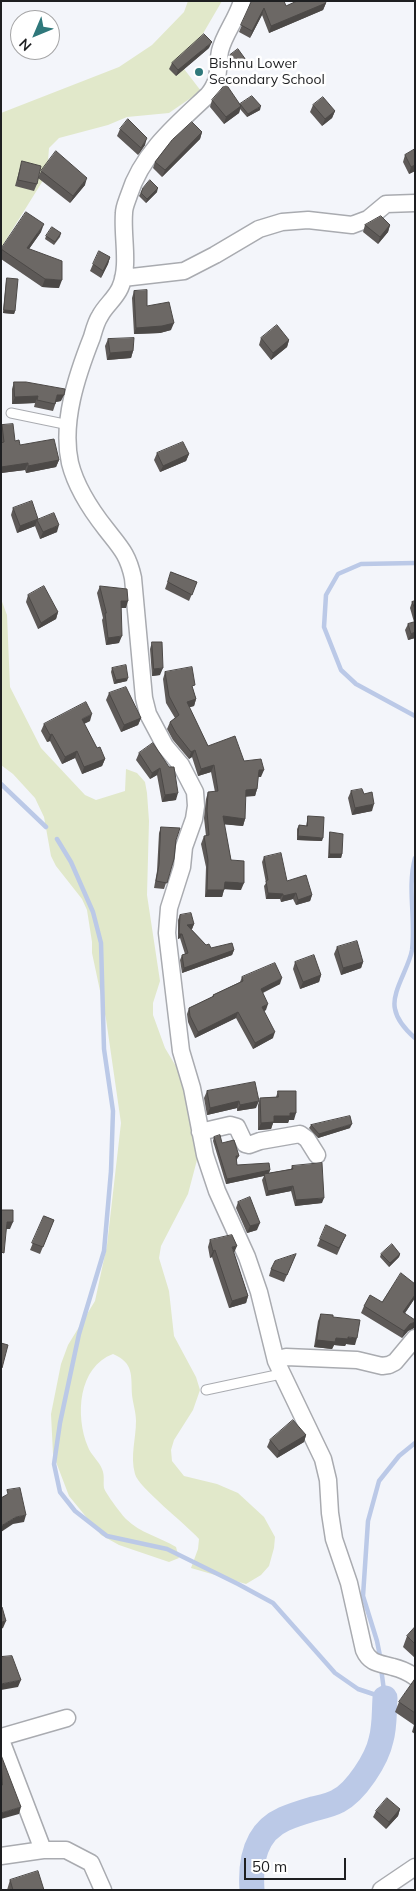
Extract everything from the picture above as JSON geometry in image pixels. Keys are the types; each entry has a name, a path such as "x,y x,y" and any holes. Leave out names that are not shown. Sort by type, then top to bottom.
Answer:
{"street":[{"path":"242,1 220,52 218,75 214,87 158,144 142,165 133,183 124,211 124,278 120,290 100,316 83,360 74,390 69,425 68,452 76,479 92,509 119,544 130,563 144,698 148,714 165,746 181,765 195,792 196,806 194,818 169,908 167,933 181,1051 192,1088 205,1156 215,1188 247,1257 259,1292 279,1368 323,1459 328,1480 334,1540 349,1583 364,1650 367,1657 374,1663 395,1667 415,1677"},
{"path":"124,278 184,271 259,229 282,222 308,220 352,225 368,219 386,204 415,203"},
{"path":"200,1132 230,1125 237,1128 245,1144 250,1145 260,1141 300,1134 307,1139 317,1155"},
{"path":"279,1368 286,1357 357,1360 382,1366 390,1365 395,1362 415,1338"},
{"path":"43,1850 1,1739 67,1718"},
{"path":"1,1856 43,1850 66,1850 91,1863 103,1890"},
{"path":"381,1890 415,1867"}],"lane":[{"path":"11,413 69,425"},
{"path":"206,1390 279,1368"}],"green space":[{"path":"188,1 222,1 201,37 178,61 201,91 169,113 127,117 108,125 59,138 49,148 47,174 1,248 1,113 119,67 152,45 184,12"},
{"path":"1,599 7,615 10,687 41,748 85,795 96,800 125,791 126,769 137,773 145,782 149,821 147,895 160,981 153,1003 153,1015 165,1048 177,1068 186,1090 197,1160 188,1194 161,1246 159,1258 169,1291 174,1336 196,1377 200,1390 193,1410 174,1440 171,1450 172,1461 184,1476 217,1484 238,1493 264,1517 275,1537 274,1548 269,1566 261,1575 246,1584 191,1568 198,1549 199,1539 153,1497 138,1480 133,1461 136,1414 130,1370 125,1361 113,1354 101,1360 92,1370 82,1394 81,1407 84,1435 89,1450 102,1469 104,1488 118,1509 137,1528 176,1547 179,1558 169,1562 119,1545 101,1535 69,1496 53,1454 51,1414 61,1364 68,1345 95,1301 107,1245 121,1123 106,1019 92,953 87,910 82,899 56,866 51,856 44,817 35,798 13,774 1,765"}],"building":[{"path":"252,1 284,1 286,6 297,1 325,1 326,3 271,26 264,8 252,31 241,25"},
{"path":"204,34 212,42 178,70 172,63"},
{"path":"238,49 246,60 237,66 230,55"},
{"path":"226,84 241,106 226,117 212,100"},
{"path":"252,96 261,106 248,114 240,104"},
{"path":"323,97 335,111 325,119 313,105"},
{"path":"128,119 147,138 141,148 120,129"},
{"path":"192,122 202,132 165,170 155,162 172,140"},
{"path":"415,149 415,165 411,167 405,155"},
{"path":"56,151 87,178 73,196 41,171"},
{"path":"22,161 41,166 37,184 18,180"},
{"path":"150,180 158,188 147,199 141,193"},
{"path":"26,212 44,224 27,248 62,261 62,280 45,279 1,249"},
{"path":"381,216 390,225 380,237 365,225"},
{"path":"52,227 61,233 55,242 46,236"},
{"path":"99,251 110,257 103,271 93,264"},
{"path":"7,278 18,279 15,311 4,310"},
{"path":"147,290 147,306 169,302 174,323 136,328 134,291"},
{"path":"277,325 289,340 273,353 261,338"},
{"path":"134,338 133,351 110,353 108,339"},
{"path":"14,382 26,382 65,389 64,395 57,395 55,404 37,400 38,396 15,397"},
{"path":"13,424 15,441 19,440 20,445 54,439 59,460 28,466 28,463 1,467 1,443 4,442 2,425"},
{"path":"183,442 189,454 163,466 157,453"},
{"path":"32,501 38,519 20,526 13,508"},
{"path":"54,513 59,525 43,532 37,520"},
{"path":"171,572 197,582 192,595 168,582"},
{"path":"44,586 58,612 41,623 28,595"},
{"path":"100,586 127,589 128,601 121,601 122,636 108,638 106,613"},
{"path":"415,622 415,632 411,634 408,624"},
{"path":"152,642 162,642 163,668 154,669"},
{"path":"126,665 128,678 116,680 112,668"},
{"path":"192,667 195,685 192,686 196,699 187,702 208,746 235,736 244,761 261,759 264,770 259,770 257,789 246,790 245,819 223,816 231,860 244,861 244,883 225,882 224,890 207,890 208,860 204,836 209,835 208,792 218,791 214,765 201,769 195,750 191,752 170,722 179,715 169,696 165,672"},
{"path":"126,687 141,718 124,725 109,693"},
{"path":"86,702 92,714 82,719 97,748 100,747 105,759 84,767 77,751 65,757 44,724"},
{"path":"153,743 169,767 174,767 178,793 165,795 160,768 152,773 139,753"},
{"path":"362,789 364,794 372,792 374,804 355,808 351,791"},
{"path":"308,816 324,817 323,838 298,836 299,825 307,826"},
{"path":"161,827 180,828 167,883 156,881 159,865"},
{"path":"330,832 343,834 342,854 330,854"},
{"path":"281,853 287,881 306,875 312,895 298,900 296,893 283,896 283,894 268,893 264,857"},
{"path":"191,913 194,924 187,925 206,945 209,944 211,948 232,943 234,950 184,968 182,955 188,953 182,934 179,934 180,915"},
{"path":"357,941 363,962 343,968 337,947"},
{"path":"314,955 321,975 303,982 295,962"},
{"path":"275,963 282,978 261,989 268,1004 262,1007 275,1032 255,1043 238,1012 198,1032 190,1016 189,1008 243,981 242,977"},
{"path":"255,1082 259,1101 240,1105 239,1101 210,1108 207,1091"},
{"path":"278,1091 296,1091 296,1113 290,1113 290,1116 274,1116 274,1122 261,1123 260,1098 278,1097"},
{"path":"350,1116 352,1124 319,1134 311,1125"},
{"path":"220,1135 222,1143 234,1140 239,1156 236,1156 237,1165 269,1163 270,1170 227,1179 214,1137"},
{"path":"322,1163 324,1198 296,1200 293,1186 268,1191 264,1174 293,1169 292,1166"},
{"path":"250,1197 260,1223 250,1226 238,1202"},
{"path":"1,1210 13,1210 13,1222 7,1222 4,1253 1,1252"},
{"path":"44,1216 54,1220 43,1247 32,1243"},
{"path":"326,1225 346,1235 339,1248 320,1239"},
{"path":"232,1235 237,1246 232,1247 248,1296 232,1301 210,1240"},
{"path":"392,1244 400,1254 390,1263 381,1254"},
{"path":"296,1254 287,1275 271,1269 275,1261"},
{"path":"401,1273 415,1284 415,1295 403,1312 415,1320 415,1322 410,1324 404,1331 364,1306 370,1295 382,1302"},
{"path":"321,1314 360,1320 357,1338 336,1338 335,1342 317,1340"},
{"path":"1,1343 8,1345 2,1368 1,1368"},
{"path":"293,1420 306,1435 279,1451 270,1440"},
{"path":"20,1488 26,1515 16,1517 1,1526 1,1498 8,1494 7,1490"},
{"path":"1,1607 6,1621 1,1622"},
{"path":"415,1627 415,1644 407,1636"},
{"path":"12,1656 21,1680 1,1684 1,1657"},
{"path":"415,1679 415,1713 399,1702"},
{"path":"1,1755 21,1807 1,1813 2,1785"},
{"path":"387,1798 400,1809 389,1822 376,1811"},
{"path":"38,1871 44,1890 13,1890 10,1880"}],"waterway":[{"path":"415,563 361,564 338,574 326,595 324,627 341,670 356,684 415,716"},
{"path":"1,784 46,827"},
{"path":"57,839 71,862 93,912 101,943 104,1049 113,1111 111,1171 104,1251 79,1334 60,1423 54,1464 60,1492 75,1511 107,1536 167,1549 273,1603 335,1673 358,1689 385,1698 381,1668"},
{"path":"415,858 412,881 412,950 394,1002 400,1021 415,1038"},
{"path":"381,1661 363,1596 368,1521 379,1481 399,1456 415,1443"},
{"path":"252,1890 252,1868 256,1848 266,1831 284,1819 329,1805 345,1797 365,1774 379,1748 384,1724 385,1698"}],"place":[{"name":"Bishnu Lower Secondary School","path":"199,72"}]}
